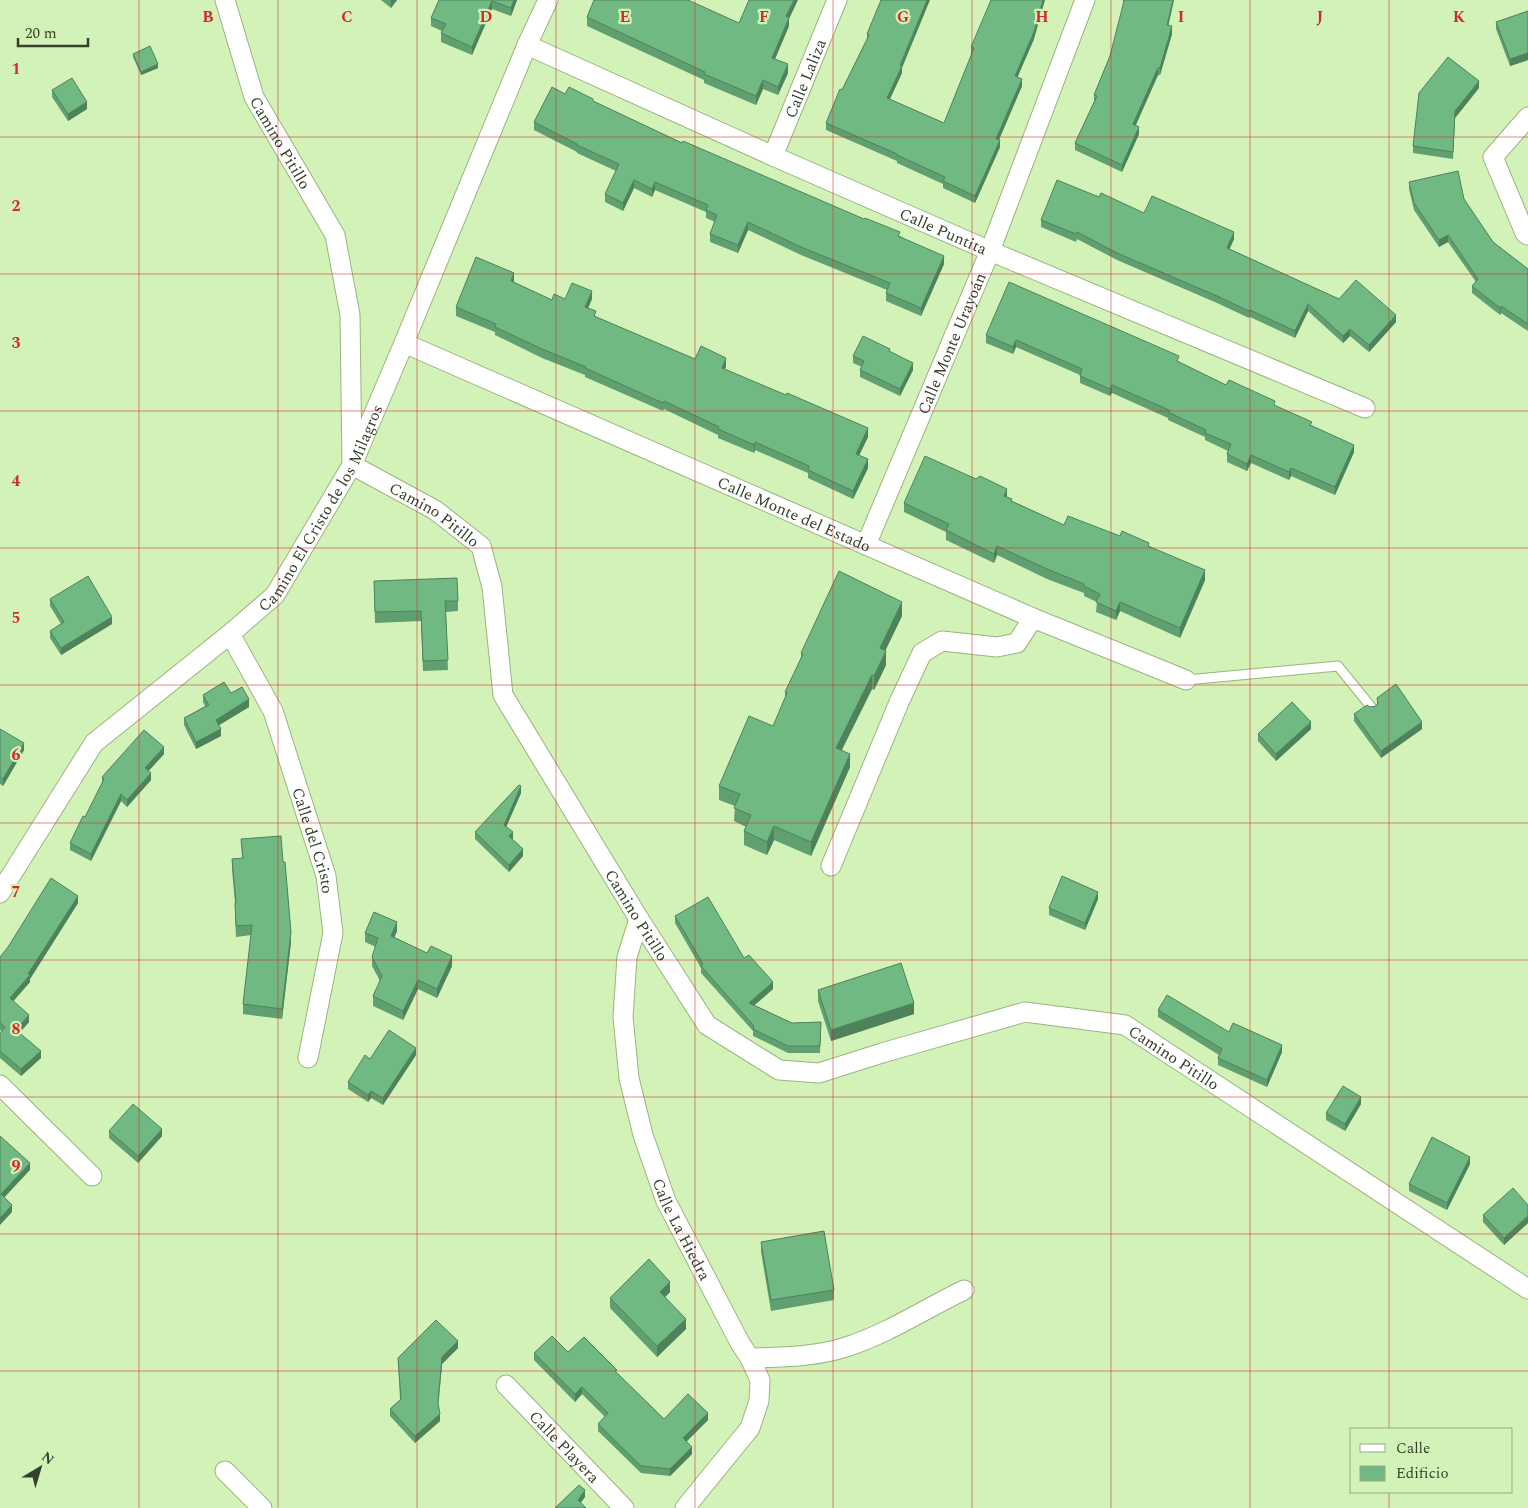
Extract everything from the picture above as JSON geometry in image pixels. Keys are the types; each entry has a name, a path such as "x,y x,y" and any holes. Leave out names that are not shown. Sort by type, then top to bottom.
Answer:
{"street":[{"name":"Camino Pitillo","path":"225,0 254,97 335,235 350,316 352,465 435,510 482,546 492,587 503,695 639,919 707,1025 779,1070 819,1073 1025,1012 1125,1024 1528,1289"},
{"name":"Camino El Cristo de los Milagros","path":"0,893 94,743 230,634 275,595 352,465 527,45 548,0"},
{"name":"Calle Laliza","path":"773,156 837,0"},
{"name":"Calle Monte Urayoán","path":"866,545 990,251 1085,0"},
{"name":"Calle Puntita","path":"527,45 990,251 1365,408"},
{"path":"1528,117 1493,157 1525,233 1528,235"},
{"name":"Calle Monte del Estado","path":"404,343 1033,618 1186,680"},
{"path":"831,866 900,700 922,653 942,641 996,647 1017,643 1033,618"},
{"name":"Calle del Cristo","path":"230,634 273,711 326,876 333,933 308,1058"},
{"name":"Calle La Hiedra","path":"639,919 627,957 623,1017 629,1078 643,1135 666,1201 760,1380 759,1402 750,1428 685,1508"},
{"path":"0,1085 92,1176"},
{"path":"750,1358 810,1354 844,1348 880,1334 964,1290"},
{"name":"Calle Playera","path":"506,1385 624,1508"},
{"path":"225,1471 262,1508"}],"lane":[{"path":"1186,680 1338,666 1372,708"}],"building":[{"path":"439,0 514,0 511,8 492,1 472,47 441,33 446,24 431,18"},
{"path":"594,0 688,0 739,23 749,0 794,0 786,16 789,18 772,58 788,64 778,87 763,80 756,96 704,74 705,72 587,17"},
{"path":"881,0 927,0 900,65 902,66 887,98 944,123 974,48 971,47 991,0 1043,0 1034,32 1015,76 1022,79 996,139 1000,140 975,196 943,181 945,177 826,123 840,89 842,90 869,35 867,34"},
{"path":"1123,0 1173,0 1167,25 1172,26 1160,68 1158,68 1133,124 1139,127 1122,165 1075,143 1097,96 1094,95 1110,56"},
{"path":"1528,11 1528,53 1510,59 1496,22"},
{"path":"150,46 158,64 141,72 133,54"},
{"path":"1448,57 1479,81 1455,111 1453,152 1413,146 1419,93"},
{"path":"72,78 87,102 68,114 52,90"},
{"path":"552,87 565,94 569,87 593,99 593,101 682,143 683,141 864,219 900,232 898,236 944,256 921,308 886,293 890,283 801,247 748,222 738,245 710,234 717,215 706,210 708,205 655,182 652,189 634,180 623,203 605,194 619,164 577,145 534,122"},
{"path":"1458,171 1464,199 1493,242 1528,269 1528,324 1501,306 1500,308 1472,286 1478,279 1448,235 1439,240 1414,203 1409,182"},
{"path":"1057,180 1099,197 1101,193 1144,213 1152,196 1234,232 1227,248 1339,299 1356,280 1396,315 1369,345 1350,329 1343,336 1308,304 1295,331 1117,253 1077,232 1076,234 1041,220"},
{"path":"476,257 514,273 511,281 552,300 554,294 565,299 572,283 592,291 585,307 596,311 594,316 695,359 701,346 726,358 722,368 786,395 787,393 868,428 856,454 868,459 853,491 808,470 809,466 755,442 754,445 718,429 719,427 664,401 663,403 542,349 495,327 496,324 456,307"},
{"path":"1009,282 1179,356 1177,361 1226,385 1229,380 1275,401 1274,405 1312,422 1310,425 1354,445 1335,487 1291,468 1289,472 1251,455 1247,464 1227,454 1231,444 1205,433 1206,430 1168,412 1169,410 1112,385 1110,389 1080,376 1082,369 1016,340 1013,347 986,335"},
{"path":"863,336 913,363 900,389 860,370 864,361 853,356"},
{"path":"925,456 976,479 980,476 1007,489 1004,496 1012,499 1011,501 1064,525 1068,516 1120,536 1122,531 1149,543 1148,546 1205,570 1180,628 1120,602 1116,611 1096,602 1100,594 1084,586 1084,584 997,546 994,554 946,530 949,524 904,503"},
{"path":"839,571 902,602 880,648 886,651 836,748 850,754 811,842 774,826 767,842 744,831 751,815 734,808 740,794 719,786 749,716 773,726 787,693 785,692 803,654 801,653"},
{"path":"88,576 112,617 61,648 50,631 64,622 50,599"},
{"path":"457,578 458,601 445,601 448,660 423,661 421,611 375,612 374,581"},
{"path":"224,682 231,693 242,687 249,699 216,720 221,729 196,742 184,718 209,705 203,695"},
{"path":"1396,684 1422,722 1381,751 1354,714 1367,705 1370,707 1376,706 1378,703 1377,698"},
{"path":"1292,702 1311,722 1276,754 1258,734"},
{"path":"0,729 24,743 3,779 0,777"},
{"path":"144,730 164,747 145,768 151,773 127,800 121,794 91,854 70,843 104,779 102,777"},
{"path":"519,785 521,786 504,825 513,832 509,836 523,849 509,865 475,832"},
{"path":"281,836 291,932 282,1009 243,1004 252,925 236,926 232,859 243,858 241,839"},
{"path":"1062,876 1098,892 1085,923 1049,908"},
{"path":"51,878 78,896 28,974 30,975 10,998 29,1015 16,1030 41,1051 21,1069 0,1051 0,1033 5,1027 0,1023 0,957"},
{"path":"708,897 744,958 749,955 773,982 749,1003 792,1023 821,1022 820,1046 788,1046 753,1029 754,1026 701,966 703,964 675,916"},
{"path":"374,912 397,922 391,936 427,953 431,946 452,956 437,989 418,980 403,1011 373,996 382,976 372,957 378,938 365,933"},
{"path":"901,963 914,1003 831,1030 818,990"},
{"path":"1167,995 1229,1032 1233,1023 1282,1045 1267,1080 1218,1058 1222,1049 1158,1010"},
{"path":"389,1030 416,1048 383,1098 371,1091 368,1095 348,1082 365,1055 370,1059"},
{"path":"1343,1086 1361,1097 1345,1124 1326,1113"},
{"path":"133,1104 162,1129 138,1156 109,1131"},
{"path":"0,1136 30,1163 1,1194 12,1205 0,1218"},
{"path":"1432,1137 1470,1157 1447,1203 1409,1184"},
{"path":"1513,1188 1528,1205 1528,1216 1504,1238 1483,1215"},
{"path":"824,1231 834,1290 771,1300 761,1242"},
{"path":"649,1259 670,1282 660,1292 686,1319 657,1346 610,1298"},
{"path":"436,1320 458,1341 442,1357 438,1403 440,1414 415,1436 390,1409 401,1399 398,1358"},
{"path":"552,1336 568,1352 584,1337 617,1370 615,1371 664,1419 688,1394 708,1413 683,1438 692,1447 670,1469 641,1466 598,1424 608,1413 582,1387 575,1394 534,1353"},
{"path":"579,1485 585,1490 578,1500 586,1508 555,1508"}]}
